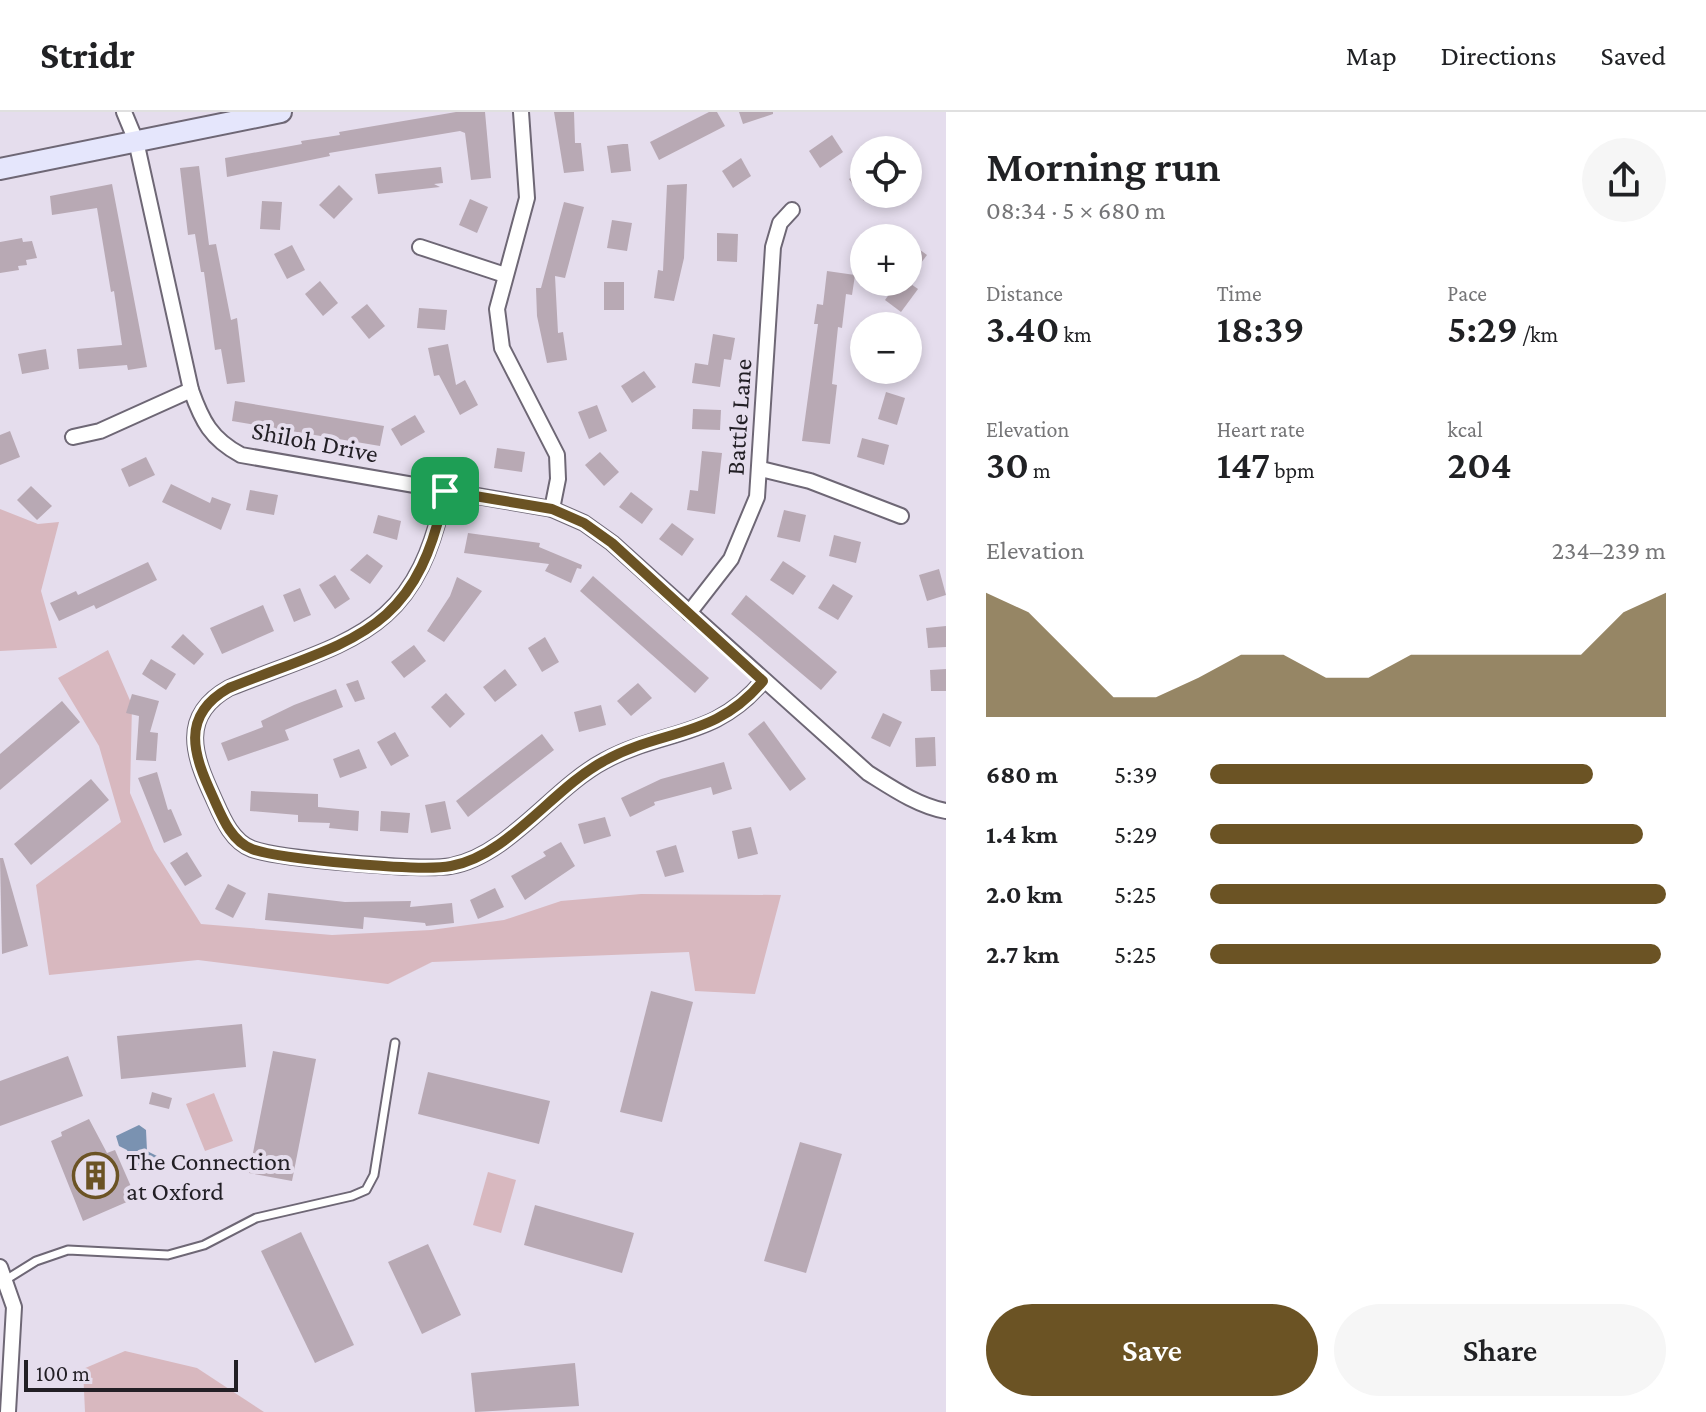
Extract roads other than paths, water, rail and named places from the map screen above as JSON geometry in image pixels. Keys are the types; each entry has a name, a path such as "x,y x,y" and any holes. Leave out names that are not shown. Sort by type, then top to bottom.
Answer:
{"street":[{"name":"Shiloh Drive","path":"124,112 136,141 191,390 209,430 241,455 552,509 584,523 612,543 868,773 897,792 946,811"},
{"path":"0,169 281,112"},
{"path":"521,112 527,198 497,309 497,328 502,348 557,455 558,479 552,509"},
{"name":"Battle Lane","path":"689,613 731,559 747,529 761,469 773,247 780,223 792,210"},
{"path":"420,247 505,275"},
{"path":"73,437 100,431 191,390"},
{"path":"761,469 810,481 901,516"},
{"path":"445,491 436,535 419,577 391,612 357,637 229,688 212,698 201,713 195,729 195,757 221,816 233,835 249,848 276,855 424,867 464,862 492,849 605,760 715,722 735,711 763,681"},
{"path":"4,1273 14,1307 8,1412"}],"lane":[{"path":"4,1273 68,1250 168,1255 204,1245 256,1218 366,1190 374,1175 395,1043"}],"water":[{"path":"139,1125 146,1130 147,1151 165,1160 162,1170 147,1165 134,1166 127,1150 119,1146 116,1136"}],"place":[{"name":"The Connection at Oxford","path":"95,1176"}]}
